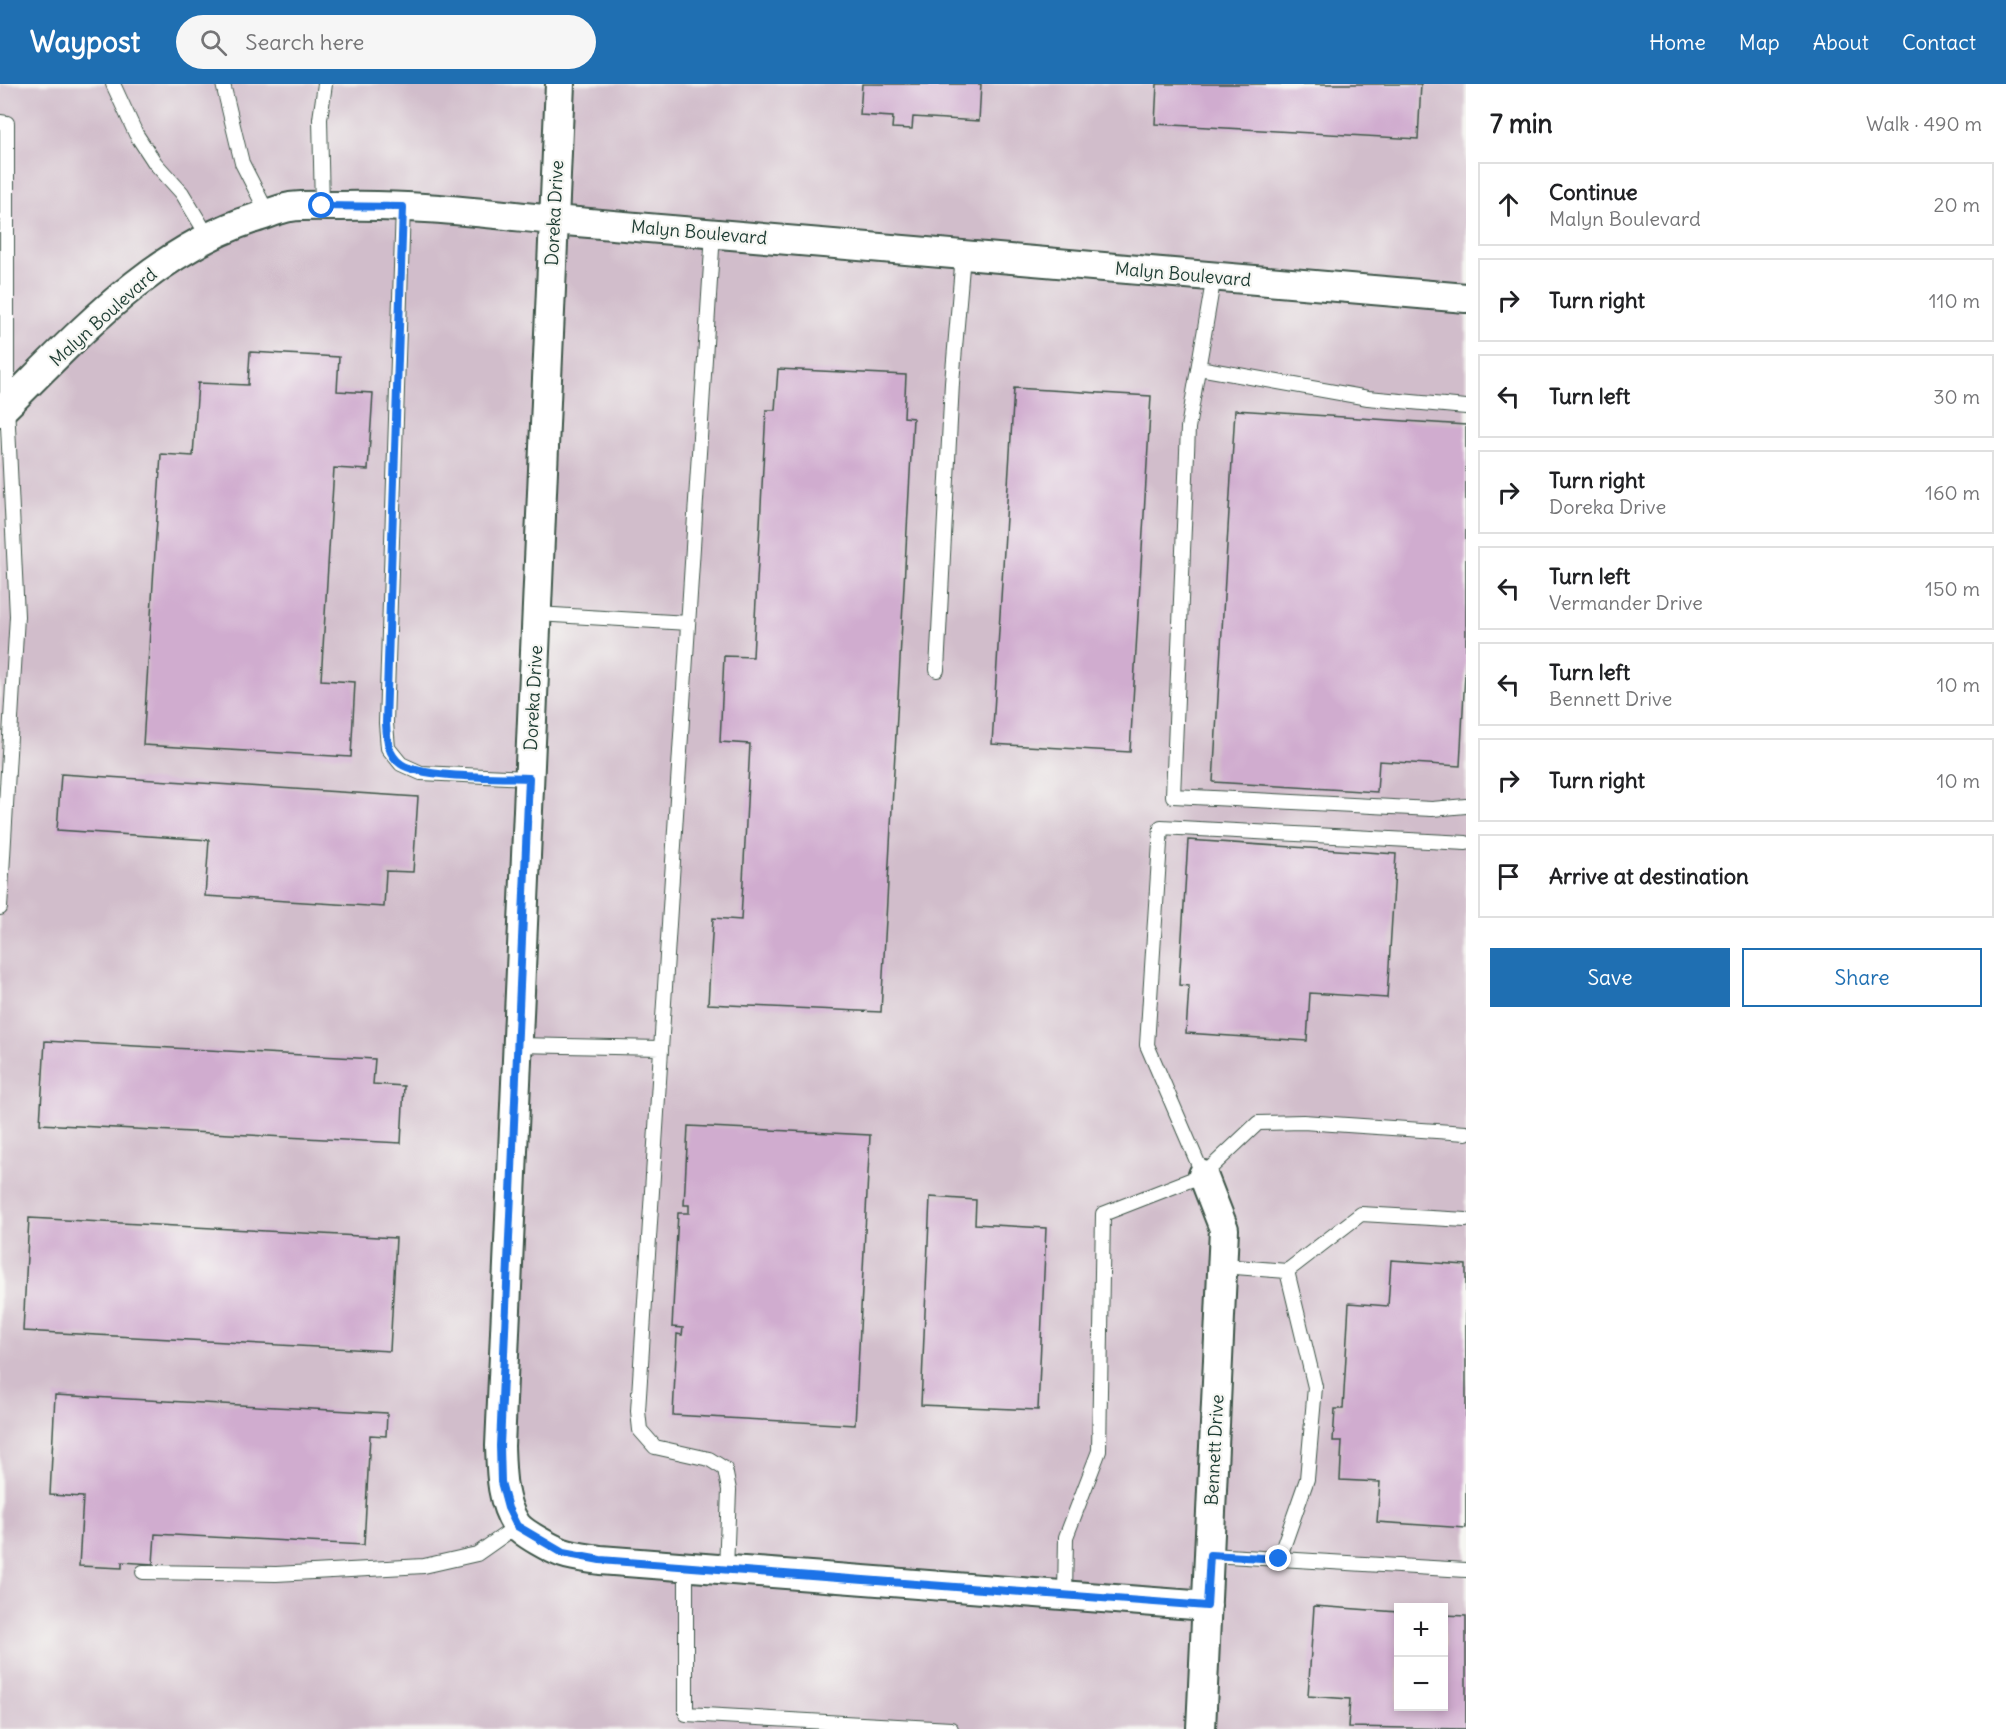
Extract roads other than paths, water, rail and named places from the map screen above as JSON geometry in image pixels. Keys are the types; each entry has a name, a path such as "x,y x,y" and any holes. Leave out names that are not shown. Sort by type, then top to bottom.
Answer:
{"street":[{"name":"Doreka Drive","path":"517,1526 508,1508 501,1482 500,1446 560,84"},
{"name":"Malyn Boulevard","path":"4,409 112,304 182,251 233,225 289,207 435,208 1466,298"},
{"name":"Bennett Drive","path":"1201,1729 1224,1229 1203,1175"},
{"path":"517,1526 563,1553 600,1560 1207,1606"}],"lane":[{"path":"113,84 136,134 155,163 182,193 209,238"},
{"path":"223,84 242,163 268,214"},
{"path":"322,206 320,118 325,84"},
{"path":"0,122 7,123 4,409 17,616 6,695 0,908"},
{"path":"403,207 386,711 388,748 401,764 421,773 529,778"},
{"path":"713,233 638,1411 640,1430 655,1447 709,1459 725,1468 729,1490 726,1570"},
{"path":"937,670 952,395 963,255"},
{"path":"1214,276 1188,428 1173,796 1432,808 1466,806"},
{"path":"1199,368 1368,398 1466,407"},
{"path":"537,614 688,623"},
{"path":"1203,1175 1147,1045 1161,827 1466,843"},
{"path":"517,1045 661,1048"},
{"path":"1065,1595 1066,1537 1099,1451 1103,1214 1203,1175 1258,1123 1303,1122 1466,1133"},
{"path":"1223,1266 1287,1271 1361,1214 1466,1220"},
{"path":"1279,1559 1307,1479 1315,1387 1287,1271"},
{"path":"143,1572 276,1574 424,1566 477,1554 517,1526"},
{"path":"1210,1555 1466,1570"},
{"path":"686,1567 686,1713 951,1729"}]}
